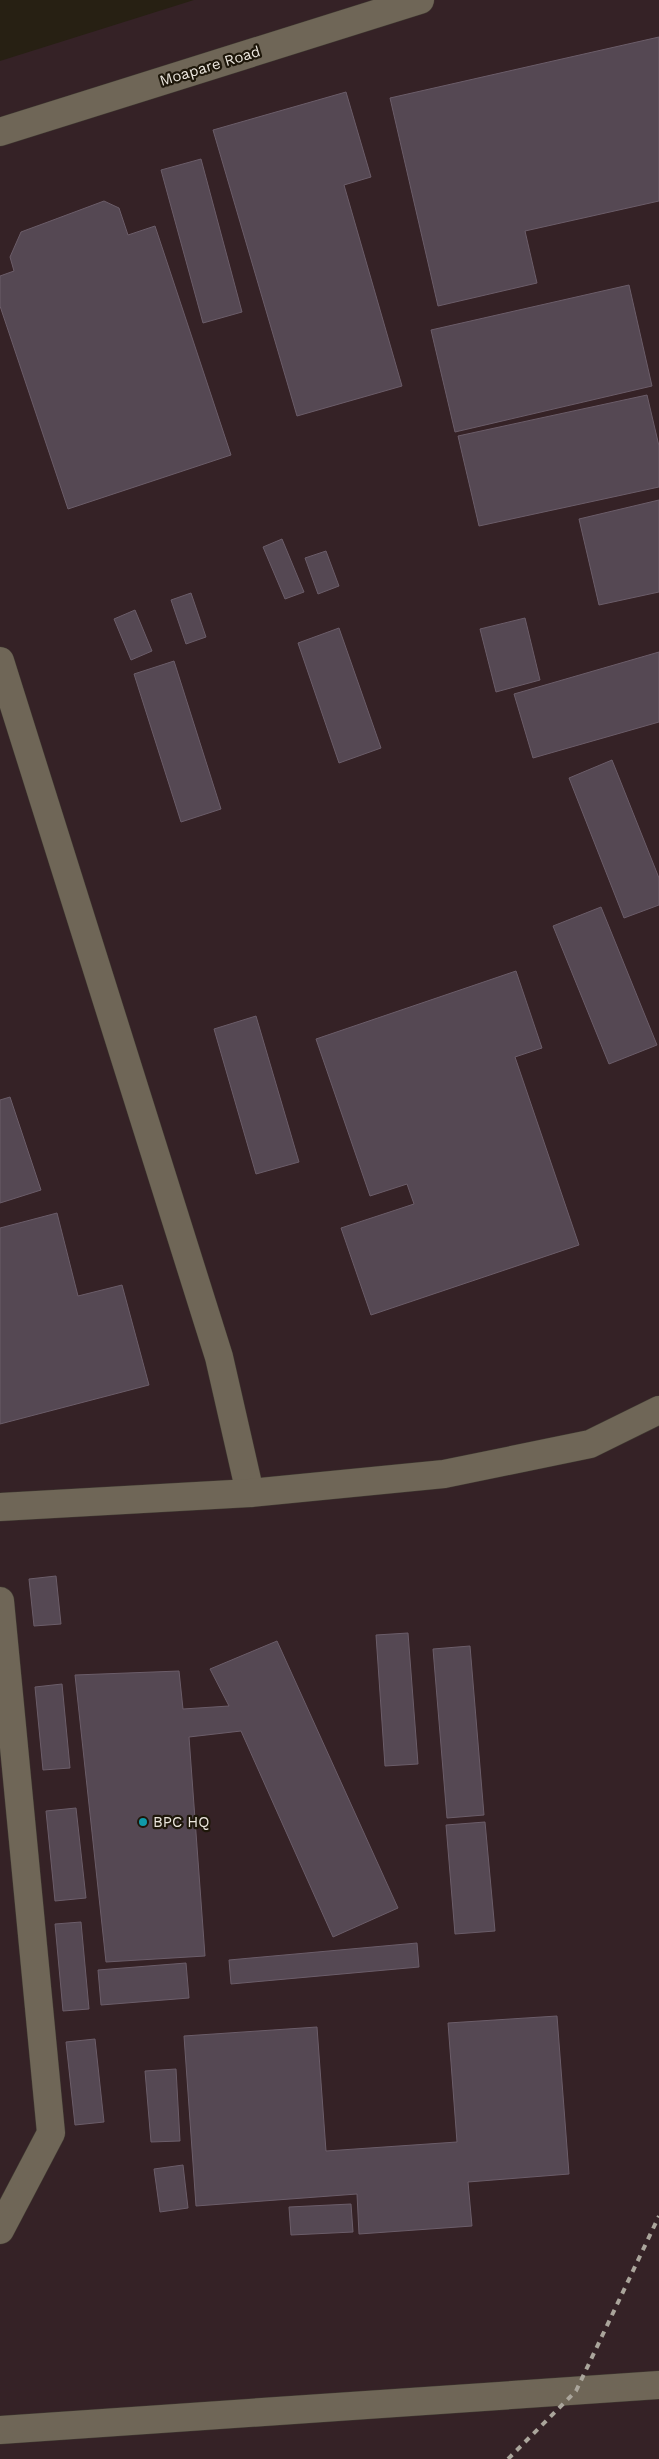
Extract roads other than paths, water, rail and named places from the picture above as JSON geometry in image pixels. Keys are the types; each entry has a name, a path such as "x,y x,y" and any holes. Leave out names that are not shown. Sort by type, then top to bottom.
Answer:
{"street":[{"name":"Moapare Road","path":"0,132 420,0"},
{"path":"0,661 219,1358 250,1493"},
{"path":"0,1507 250,1493 444,1474 590,1444 659,1410"},
{"path":"0,1601 11,1851 51,2133 0,2230"},
{"path":"0,2430 659,2386"}],"railway":[{"path":"508,2459 576,2391 659,2216"}],"place":[{"name":"BPC HQ","path":"143,1822"}]}
